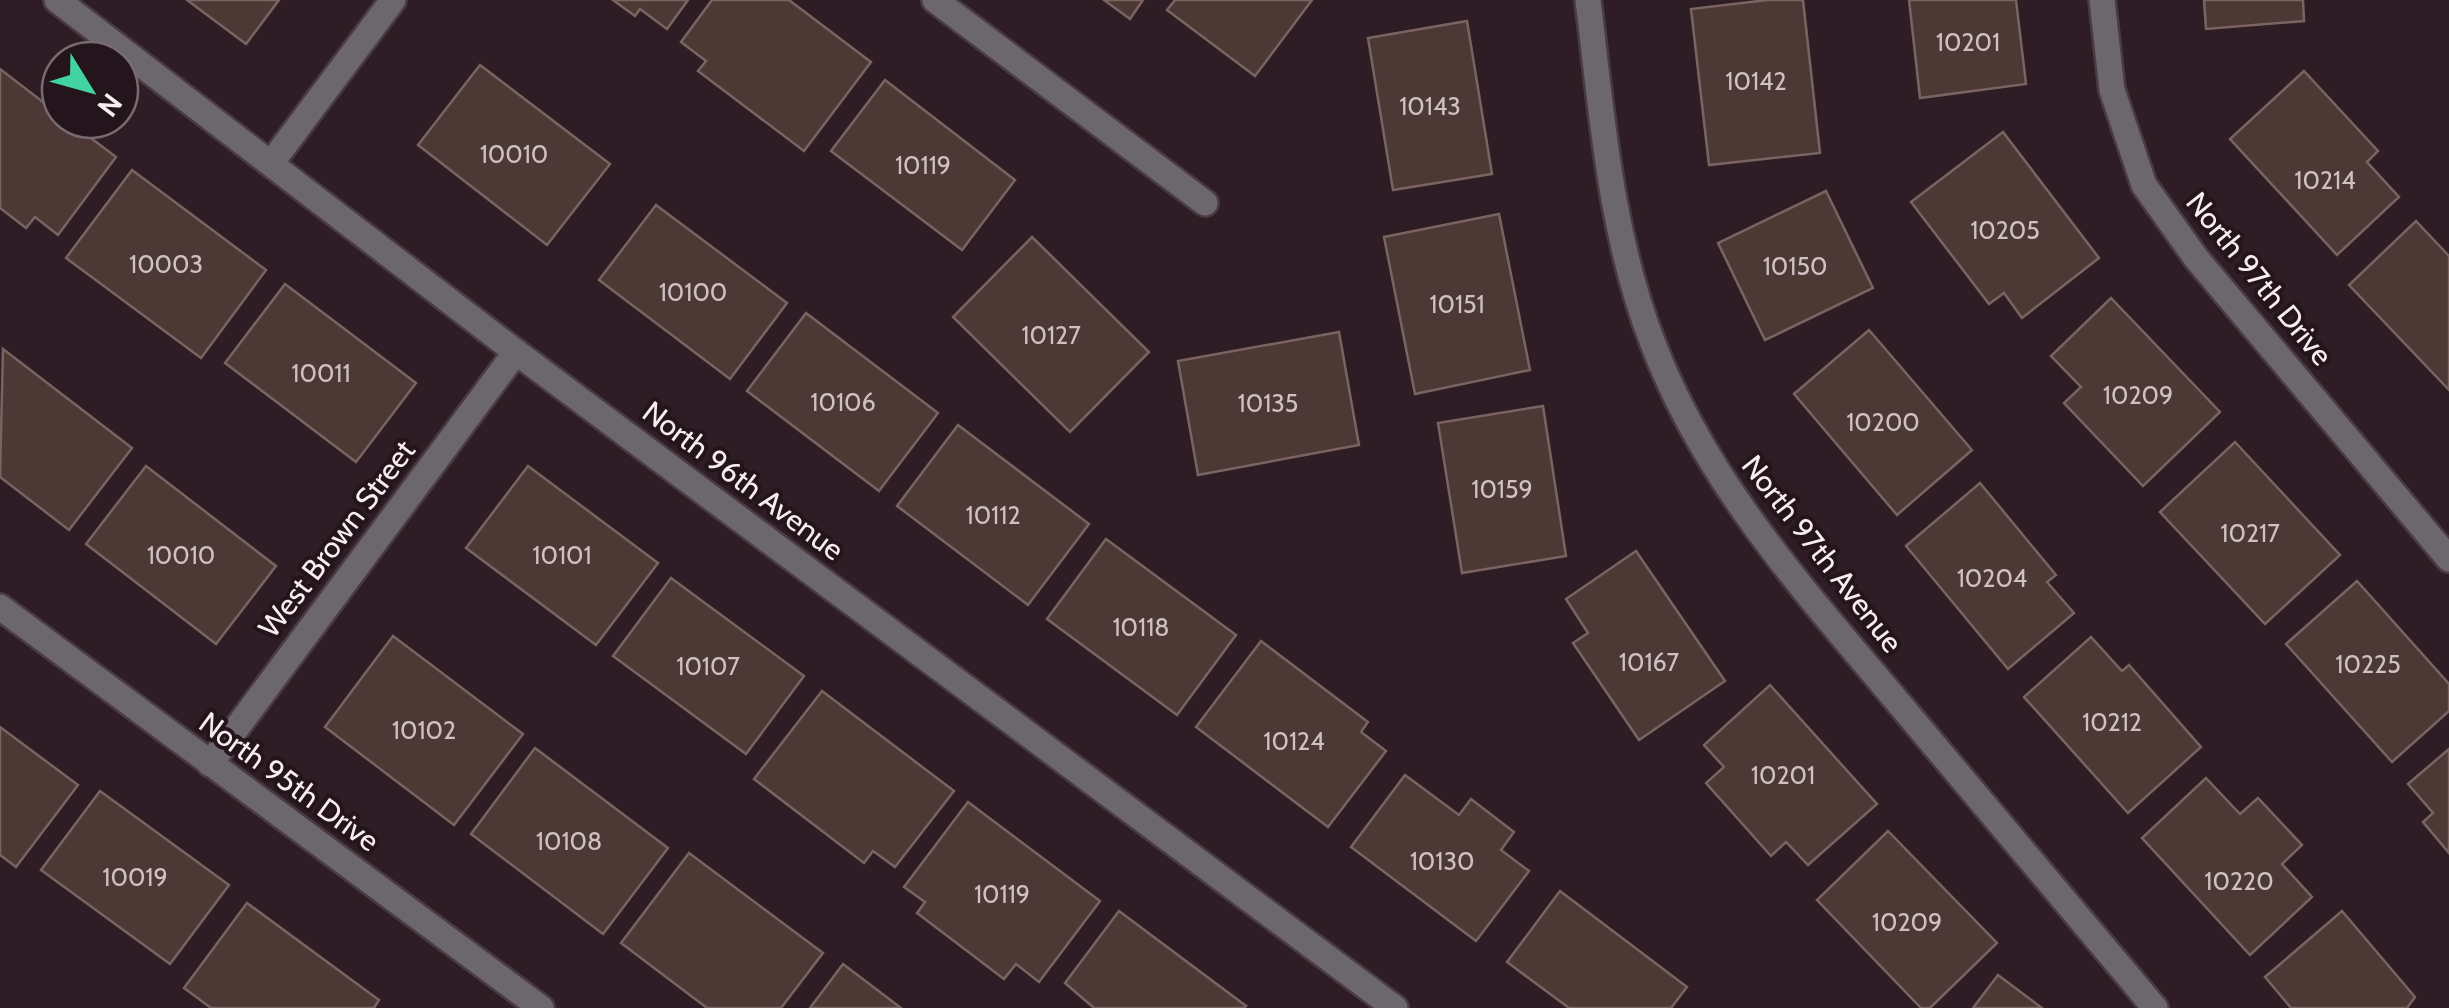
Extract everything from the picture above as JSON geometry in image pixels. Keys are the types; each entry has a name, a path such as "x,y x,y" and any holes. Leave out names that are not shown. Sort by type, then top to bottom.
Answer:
{"street":[{"name":"North 96th Avenue","path":"56,0 516,352 1395,1008"},
{"path":"272,162 393,0"},
{"path":"935,0 1205,203"},
{"name":"North 97th Avenue","path":"1588,0 1610,182 1628,266 1652,341 1719,478 1800,586 2156,1008"},
{"name":"North 97th Drive","path":"2102,0 2112,90 2144,185 2196,258 2449,559"},
{"name":"West Brown Street","path":"210,764 516,352"},
{"name":"North 95th Drive","path":"0,607 541,1008"}],"building":[{"path":"187,0 279,0 246,44"},
{"path":"613,0 688,0 667,29 640,9 635,16"},
{"path":"712,0 789,0 871,62 804,151 698,71 706,61 681,42"},
{"path":"1104,0 1143,0 1130,19"},
{"path":"1175,0 1312,0 1255,76 1167,10"},
{"path":"1803,0 1820,153 1709,165 1691,9"},
{"path":"1909,0 2016,0 2026,84 1920,98"},
{"path":"2204,0 2303,0 2304,21 2206,29"},
{"path":"1467,21 1492,174 1393,190 1368,38"},
{"path":"480,65 610,164 547,245 418,145"},
{"path":"0,69 40,100 40,140 93,140 116,157 58,235 35,217 26,228 0,208"},
{"path":"2304,71 2378,151 2367,162 2399,197 2337,255 2230,139"},
{"path":"885,80 1015,180 962,250 831,151"},
{"path":"2003,132 2099,258 2022,318 2004,293 1989,304 1911,202"},
{"path":"132,170 266,270 201,358 66,258"},
{"path":"1826,191 1873,288 1765,340 1718,243"},
{"path":"656,205 787,303 730,379 599,280"},
{"path":"1499,214 1530,370 1415,394 1384,237"},
{"path":"2416,221 2449,256 2449,390 2349,285"},
{"path":"1032,237 1149,352 1070,432 953,317"},
{"path":"285,284 416,383 356,462 225,363"},
{"path":"2111,298 2220,412 2143,486 2064,403 2081,387 2051,356"},
{"path":"806,313 938,413 879,491 747,391"},
{"path":"1869,330 1972,450 1897,515 1794,394"},
{"path":"1339,332 1359,445 1198,475 1178,361"},
{"path":"3,349 132,448 69,530 0,477"},
{"path":"1543,406 1566,556 1462,573 1438,423"},
{"path":"958,425 1089,524 1028,605 897,506"},
{"path":"2235,442 2340,555 2265,624 2160,512"},
{"path":"146,466 276,566 216,644 86,544"},
{"path":"528,466 658,563 596,645 466,548"},
{"path":"1980,483 2056,575 2047,582 2074,613 2008,669 1906,546"},
{"path":"1106,539 1236,635 1177,715 1047,619"},
{"path":"1636,551 1725,681 1639,740 1573,643 1588,633 1566,599"},
{"path":"671,578 804,676 746,754 613,656"},
{"path":"2357,581 2449,684 2449,711 2392,762 2286,644"},
{"path":"393,636 523,734 454,825 325,727"},
{"path":"2091,637 2122,671 2129,665 2201,747 2128,813 2024,697"},
{"path":"1261,641 1368,722 1361,732 1386,751 1328,827 1196,727"},
{"path":"1770,685 1877,804 1808,865 1786,842 1771,856 1706,783 1724,767 1704,745"},
{"path":"822,691 954,791 895,867 873,851 864,863 754,779"},
{"path":"0,727 78,785 16,867 0,855"},
{"path":"535,748 668,848 603,934 471,834"},
{"path":"2449,749 2449,853 2423,822 2433,813 2408,784"},
{"path":"1405,775 1459,815 1471,799 1514,832 1501,850 1529,871 1476,941 1351,847"},
{"path":"2206,778 2240,814 2258,798 2302,845 2282,864 2312,897 2250,955 2142,838"},
{"path":"100,791 229,885 170,964 41,870"},
{"path":"968,802 1100,901 1039,982 1016,964 1004,979 917,913 925,902 904,887"},
{"path":"1888,831 1997,943 1930,1008 1921,1008 1817,900"},
{"path":"689,853 823,953 781,1008 707,1008 621,943"},
{"path":"1560,891 1687,987 1671,1008 1569,1008 1507,962"},
{"path":"247,903 379,1000 374,1008 211,1008 184,988"},
{"path":"1119,911 1246,1006 1094,1008 1065,983"},
{"path":"2342,911 2415,997 2407,1008 2291,1008 2265,977"},
{"path":"843,964 901,1008 810,1008"},
{"path":"1998,975 2042,1008 1973,1008"}]}
